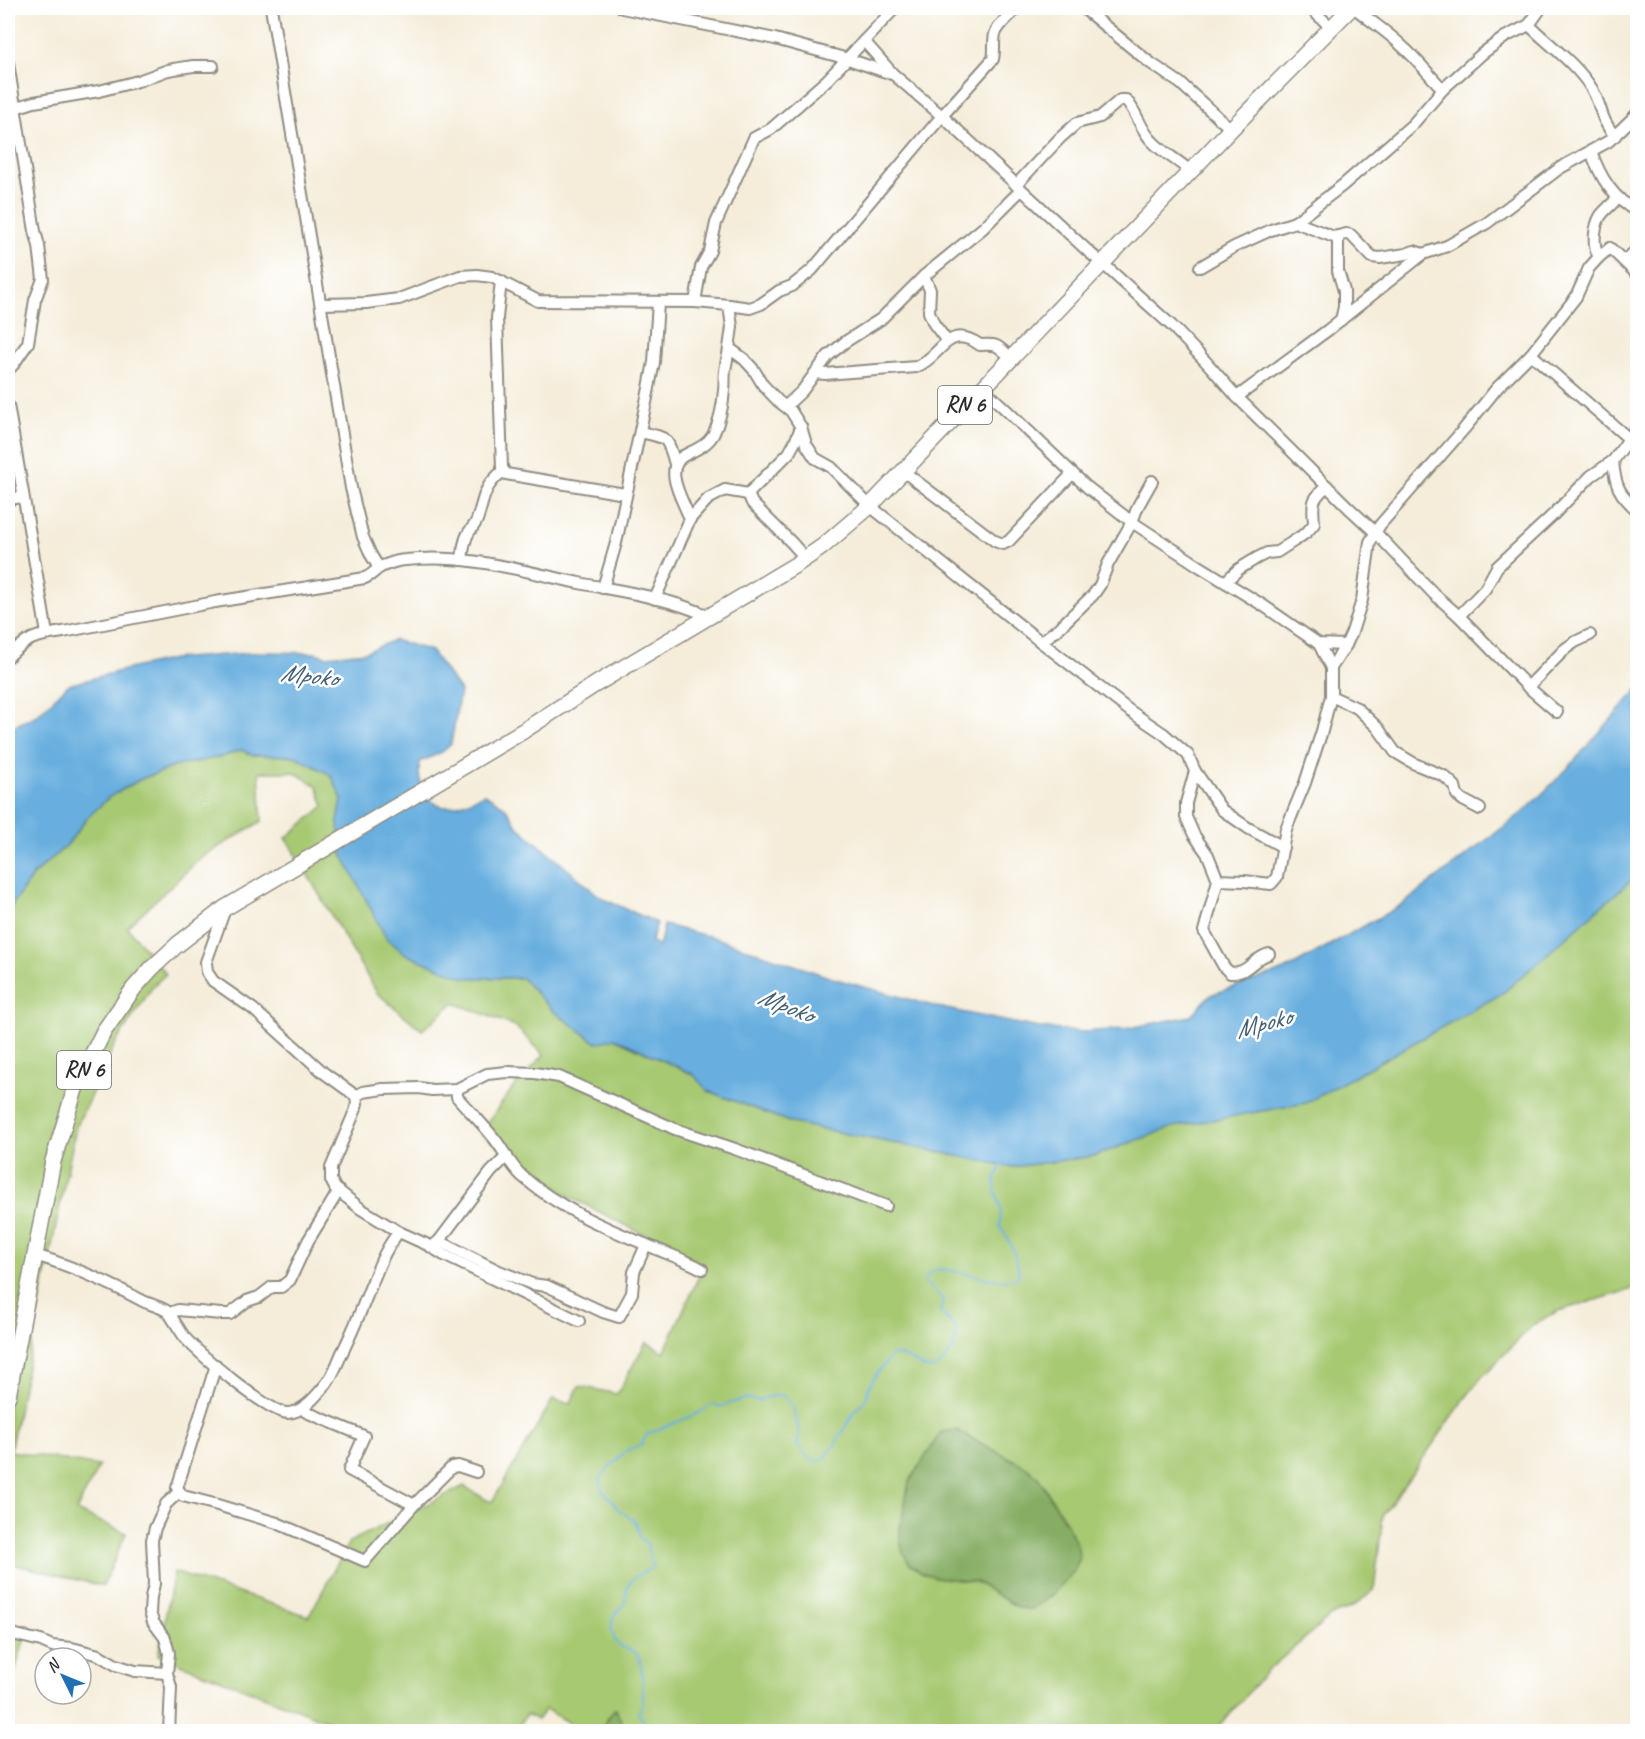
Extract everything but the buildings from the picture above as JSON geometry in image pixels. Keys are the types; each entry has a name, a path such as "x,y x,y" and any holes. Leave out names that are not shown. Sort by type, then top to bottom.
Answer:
{"main road":[{"name":"RN 6","path":"8,1396 53,1161 75,1089 104,1031 134,988 152,968 177,945 225,908 523,731 567,701 805,558 829,541 870,506 1230,129 1351,8"}],"street":[{"path":"271,8 351,488 363,537 379,568"},
{"path":"622,8 775,39 893,74"},
{"path":"695,302 702,267 710,251 716,223 754,138 771,129 802,102 848,59 895,8"},
{"path":"322,304 366,303 399,299 460,276 477,275 492,277 537,301 695,302 750,308 761,304 779,291 792,286 812,270 993,59 995,35 1018,8"},
{"path":"1083,8 1149,62 1180,83 1230,129"},
{"path":"1310,8 1332,27"},
{"path":"1355,8 1405,48 1443,88"},
{"path":"1200,267 1234,247 1270,230 1295,222 1343,185 1413,124 1443,88 1505,37 1529,25 1541,8"},
{"path":"1529,25 1584,77 1592,88 1605,123 1615,136"},
{"path":"864,41 893,74 1172,326 1237,397 1528,687 1557,712"},
{"path":"8,63 43,279 35,300 28,343 8,370"},
{"path":"15,108 34,102 99,91 168,70 213,66"},
{"path":"786,406 801,391 828,356 881,319 924,276 983,228 1059,138 1077,123 1100,117 1120,100 1126,100 1152,142 1190,171"},
{"path":"1237,397 1341,320 1423,254 1446,246 1487,223 1560,168 1615,136 1638,113"},
{"path":"1591,152 1602,177 1618,198 1638,212"},
{"path":"1599,257 1595,250 1595,240 1599,218 1618,198"},
{"path":"1295,222 1334,237 1351,235 1372,257 1380,258 1414,251 1423,254"},
{"path":"1338,236 1338,271 1344,291 1341,320"},
{"path":"1331,668 1352,632 1362,600 1370,542 1375,532 1497,388 1531,354 1576,297 1589,268 1599,257 1610,248 1638,275"},
{"path":"1624,261 1638,249"},
{"path":"924,276 930,290 929,312 934,324 947,342"},
{"path":"501,281 496,318 503,471 506,474 625,494"},
{"path":"603,588 616,543 654,362 658,303"},
{"path":"675,464 681,457 705,445 719,420 723,406 724,372 732,327 729,305"},
{"path":"815,373 915,368 924,364 947,342 962,336 980,345 991,343 1011,358"},
{"path":"729,348 749,365 778,401 791,411 815,458 831,467 870,506 1041,642 1130,711 1164,734 1188,755 1195,771 1222,810 1248,828 1283,847"},
{"path":"1531,354 1627,440 1638,453"},
{"path":"982,387 1072,474 1109,506 1319,644 1331,668 1330,696 1322,731 1305,783 1286,829 1277,878 1271,884 1244,880 1218,880"},
{"path":"8,405 47,634"},
{"path":"748,494 789,453 801,427"},
{"path":"1459,616 1485,589 1497,567 1591,476 1613,461 1638,428"},
{"path":"640,432 662,436 669,442 675,464 674,476 677,488 690,519"},
{"path":"1613,461 1614,476 1619,492 1638,512"},
{"path":"462,560 462,551 468,534 476,523 487,488 492,480 503,471"},
{"path":"903,471 995,541 1003,544 1009,541 1072,474"},
{"path":"1041,642 1054,633 1093,595 1100,585 1108,564 1152,481"},
{"path":"1225,582 1239,569 1267,553 1277,552 1307,532 1314,524 1311,504 1327,486"},
{"path":"655,599 690,519 708,499 724,490 748,494"},
{"path":"748,494 752,503 805,558"},
{"path":"8,499 23,497"},
{"path":"8,657 24,642 47,634 215,602 365,578 373,575 379,568 404,560 462,560 655,599 708,616"},
{"path":"1528,687 1565,649 1590,635"},
{"path":"1319,644 1346,645"},
{"path":"1330,696 1357,708 1378,729 1395,752 1415,764 1444,776 1455,786 1457,795 1462,800 1480,809"},
{"path":"1195,771 1186,803 1186,817 1194,835 1208,855 1218,880 1204,931 1224,967 1230,973 1239,973 1262,956 1269,954"},
{"path":"225,908 206,962 207,972 213,981 253,1009 324,1073 356,1096 356,1111 331,1168 330,1180 338,1192 399,1232 434,1243 532,1284 547,1286 619,1317 632,1293 634,1272 646,1245"},
{"path":"356,1096 363,1092 383,1089 457,1089 487,1074 507,1072 559,1077 675,1130 735,1149 886,1206"},
{"path":"457,1089 457,1097 495,1140 519,1173 551,1198 584,1216 702,1269"},
{"path":"434,1243 491,1172 507,1156"},
{"path":"170,1313 178,1310 230,1314 247,1301 259,1298 272,1287 281,1287 290,1280 308,1241 338,1192"},
{"path":"35,1255 50,1259 170,1313 179,1330 192,1346 216,1365 223,1374 280,1411 287,1413 304,1407 331,1378 381,1261 399,1232"},
{"path":"434,1243 444,1255 579,1321"},
{"path":"216,1365 178,1481 177,1488 183,1496 277,1522 365,1561 414,1505 452,1467 458,1466 476,1472"},
{"path":"304,1407 306,1412 364,1436 349,1470 414,1505"},
{"path":"169,1731 171,1687 167,1673 169,1653 167,1644 153,1622 150,1612 154,1584 152,1540 165,1504 179,1492"},
{"path":"8,1634 99,1655 116,1665 135,1671 167,1673"}],"green space":[{"path":"241,749 253,755 295,756 331,774 342,799 338,822 386,937 465,978 522,978 552,1010 597,1043 614,1038 694,1075 709,1091 792,1123 1013,1167 1094,1156 1173,1127 1306,1103 1503,993 1637,875 1637,1284 1630,1290 1558,1311 1534,1324 1481,1378 1383,1515 1374,1590 1354,1606 1331,1616 1266,1672 1215,1731 626,1732 615,1709 599,1731 563,1732 569,1723 545,1709 537,1720 526,1714 516,1731 353,1731 158,1655 174,1572 309,1616 349,1542 464,1486 492,1502 553,1399 570,1404 579,1386 617,1394 646,1342 664,1352 704,1265 570,1197 480,1133 512,1089 544,1055 515,1026 454,1003 422,1030 377,993 286,838 324,806 317,786 294,772 259,772 262,821 202,857 127,927 166,974 153,986 115,1044 76,1127 10,1451 99,1466 76,1511 126,1533 103,1586 8,1563 8,1312 10,1300 8,1299 8,911 33,875 67,845 87,818 109,797 141,779 176,766 225,756","holes":["1037,1476 1068,1526 1079,1560 1054,1593 1032,1609 1019,1608 976,1582 935,1577 900,1528 904,1514"]},
{"path":"956,1430 1027,1467 1037,1476 1078,1547 1079,1560 1074,1571 1054,1593 1032,1609 1019,1608 976,1582 935,1577 921,1572 909,1563 903,1553 900,1528 909,1482 941,1432"},
{"path":"8,1629 26,1634 8,1696"},
{"path":"615,1709 626,1731 599,1731"}],"water":[{"name":"Mpoko","path":"394,640 431,651 460,691 451,744 442,752 420,762 420,781 431,801 445,807 453,806 484,794 499,803 507,810 516,825 598,895 657,923 651,941 659,947 664,925 716,938 832,978 937,1007 1039,1028 1083,1032 1124,1029 1191,1016 1210,995 1285,970 1403,904 1527,809 1568,768 1637,690 1637,875 1503,993 1306,1103 1173,1127 1094,1156 1013,1167 792,1123 708,1091 693,1074 615,1038 597,1043 552,1010 522,978 465,978 407,955 386,938 340,850 338,822 342,799 331,775 295,756 252,755 241,750 225,756 176,766 141,779 109,797 87,818 67,845 33,875 8,911 8,729 37,715 68,685 173,659 262,652 315,653 326,656 366,652"}],"waterway":[{"path":"642,1732 644,1722 638,1713 643,1695 642,1672 638,1656 615,1641 612,1627 615,1614 624,1604 630,1582 653,1567 648,1544 640,1538 634,1520 618,1510 613,1501 602,1491 600,1480 626,1451 641,1445 647,1434 699,1413 713,1404 719,1407 748,1398 757,1401 780,1395 786,1398 793,1407 799,1433 797,1444 812,1460 823,1459 833,1448 854,1412 865,1400 875,1377 893,1355 900,1355 926,1368 932,1368 939,1366 951,1352 956,1328 940,1312 943,1299 925,1282 927,1275 932,1271 946,1270 992,1279 1010,1279 1019,1276 1013,1250 1000,1227 1001,1209 995,1189 995,1179 1002,1165"}]}
